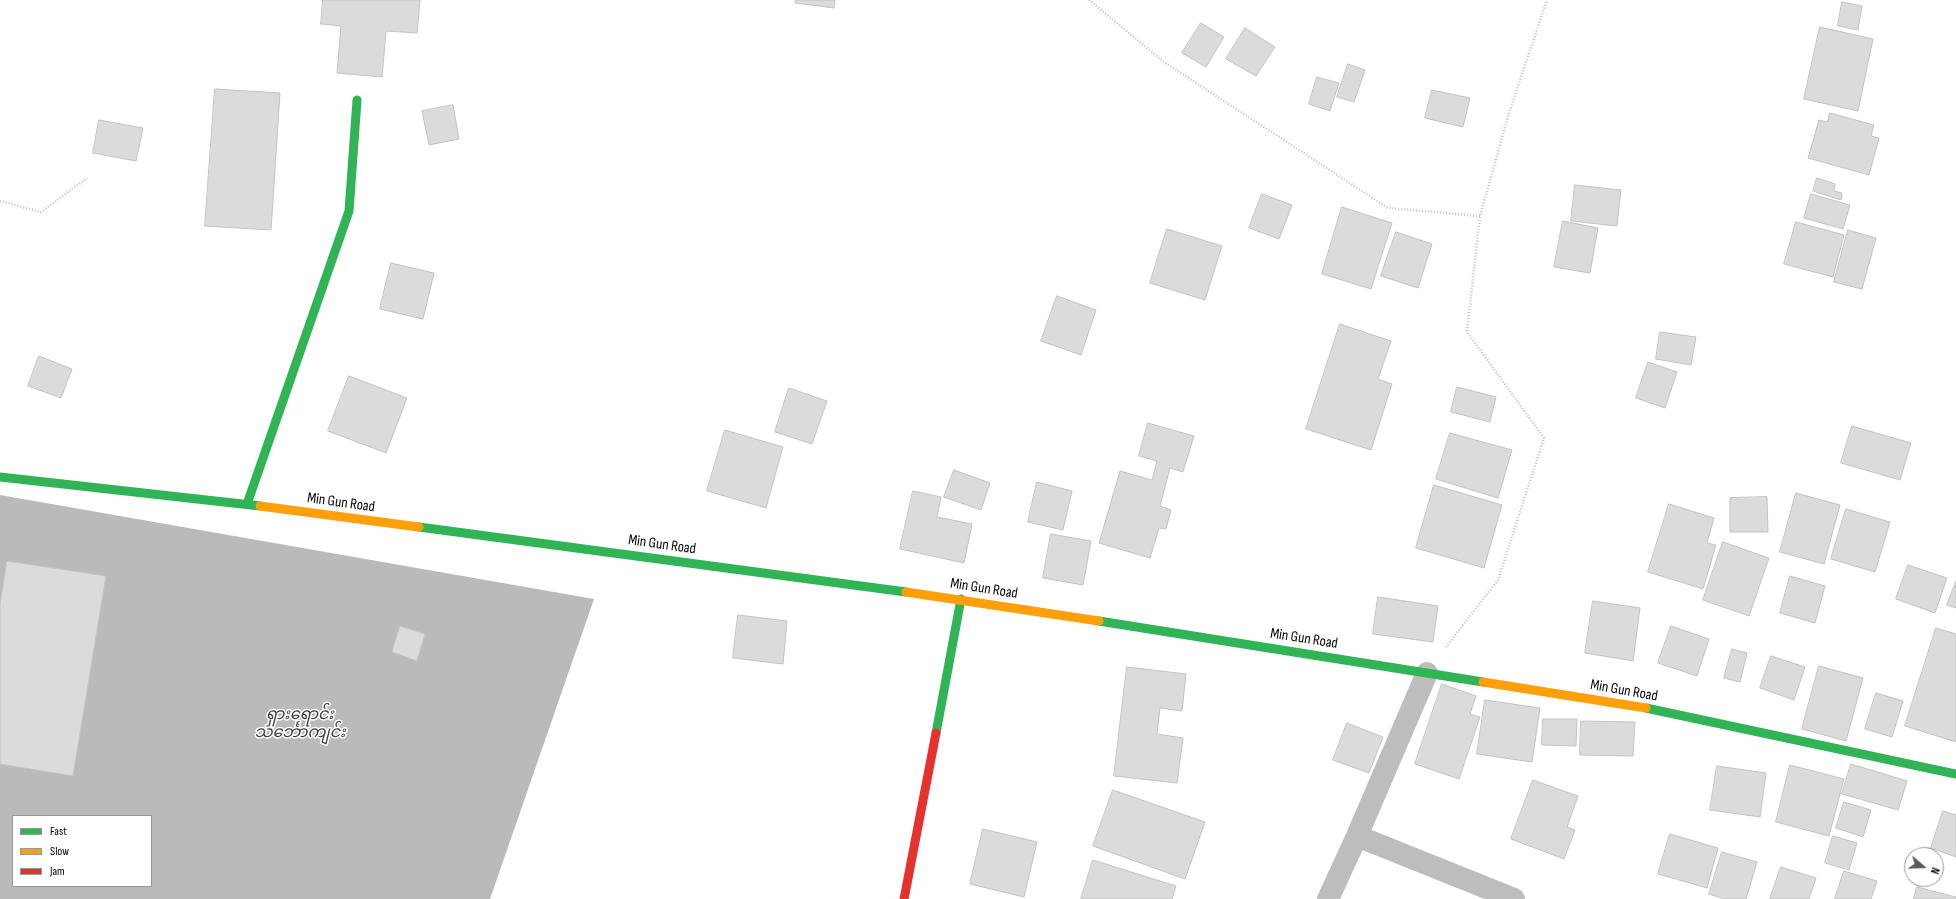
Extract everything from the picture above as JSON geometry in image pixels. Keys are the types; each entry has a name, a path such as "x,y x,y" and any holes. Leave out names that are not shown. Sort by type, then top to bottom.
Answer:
{"street":[{"path":"247,504 349,211 357,100"},
{"name":"Min Gun Road","path":"0,478 247,504 961,599 1640,707 1956,774"},
{"path":"904,899 961,599"},
{"path":"1328,899 1358,836 1427,673"},
{"path":"1358,836 1514,899"}],"path":[{"path":"1089,0 1164,62 1388,208 1480,216"},
{"path":"1427,673 1498,580 1544,438 1467,332 1480,216 1509,112 1547,0"},
{"path":"0,202 41,212 87,178"}],"water":[{"name":"ရှားရောင်း သင်္ဘောကျင်း","path":"0,495 594,599 490,899 0,899"}],"building":[{"path":"323,0 420,0 417,33 386,31 382,77 337,73 341,26 321,24"},
{"path":"796,0 835,0 834,8 795,3"},
{"path":"1842,2 1862,6 1858,30 1838,26"},
{"path":"1201,23 1224,37 1206,67 1182,53"},
{"path":"1820,27 1873,39 1858,111 1804,99"},
{"path":"1245,28 1275,47 1256,76 1226,59"},
{"path":"1348,64 1365,70 1354,102 1337,97"},
{"path":"1317,77 1339,83 1330,111 1309,104"},
{"path":"215,89 280,93 271,230 205,226"},
{"path":"1432,90 1470,98 1463,127 1425,118"},
{"path":"453,105 459,139 429,145 422,111"},
{"path":"1830,113 1874,125 1871,136 1879,138 1869,175 1808,158 1819,120 1827,122"},
{"path":"99,120 143,128 136,161 93,153"},
{"path":"1817,178 1835,184 1834,191 1842,193 1841,200 1813,191"},
{"path":"1575,185 1621,190 1617,226 1571,221"},
{"path":"1262,194 1292,205 1279,239 1249,228"},
{"path":"1811,194 1850,205 1843,229 1804,218"},
{"path":"1342,207 1392,223 1371,289 1322,274"},
{"path":"1563,221 1598,228 1590,273 1554,267"},
{"path":"1796,222 1844,235 1833,277 1784,264"},
{"path":"1167,229 1222,246 1205,300 1150,283"},
{"path":"1848,230 1876,238 1862,289 1834,282"},
{"path":"1396,232 1432,244 1418,288 1381,276"},
{"path":"391,263 434,273 423,319 380,309"},
{"path":"1057,296 1096,310 1081,355 1041,341"},
{"path":"1340,324 1391,341 1378,379 1392,384 1371,450 1306,429"},
{"path":"1660,332 1696,337 1691,365 1656,359"},
{"path":"39,356 72,369 61,398 28,386"},
{"path":"1648,362 1677,372 1665,408 1636,398"},
{"path":"349,376 407,398 386,453 328,431"},
{"path":"1457,387 1496,397 1490,422 1451,412"},
{"path":"789,388 827,401 812,444 775,432"},
{"path":"1148,423 1194,436 1183,472 1170,468 1160,506 1171,510 1166,529 1159,528 1150,558 1099,543 1120,471 1152,480 1157,461 1139,456"},
{"path":"1852,426 1911,443 1900,480 1841,463"},
{"path":"725,430 783,447 766,508 707,491"},
{"path":"1450,433 1512,450 1498,498 1436,479"},
{"path":"954,470 990,483 981,510 944,497"},
{"path":"1037,482 1072,491 1063,530 1028,522"},
{"path":"1434,485 1502,505 1484,568 1416,548"},
{"path":"913,491 941,497 937,517 972,524 964,563 900,549"},
{"path":"1796,493 1840,505 1824,564 1780,552"},
{"path":"1767,497 1768,532 1730,532 1730,498"},
{"path":"1669,504 1714,518 1707,543 1716,545 1703,589 1648,572"},
{"path":"1846,509 1890,522 1875,572 1831,559"},
{"path":"1051,534 1091,541 1083,585 1043,578"},
{"path":"1723,542 1769,558 1749,616 1703,600"},
{"path":"7,561 106,576 73,776 0,764 0,605"},
{"path":"1908,565 1947,578 1935,613 1896,599"},
{"path":"1790,576 1825,586 1815,623 1780,613"},
{"path":"1956,581 1956,608 1947,605"},
{"path":"1378,597 1438,606 1433,642 1373,634"},
{"path":"1593,601 1640,608 1633,661 1585,653"},
{"path":"738,615 787,621 783,664 733,658"},
{"path":"400,626 425,634 417,661 392,652"},
{"path":"1671,626 1709,639 1697,676 1658,663"},
{"path":"1936,628 1956,634 1956,742 1905,726"},
{"path":"1732,649 1747,653 1740,682 1724,678"},
{"path":"1771,656 1805,667 1794,700 1760,688"},
{"path":"1819,666 1863,678 1846,741 1802,729"},
{"path":"1127,667 1186,674 1182,711 1160,708 1157,734 1183,738 1177,783 1114,776"},
{"path":"1442,684 1476,696 1470,714 1480,717 1459,779 1415,764"},
{"path":"1876,693 1903,701 1892,737 1865,729"},
{"path":"1485,700 1540,708 1532,762 1477,754"},
{"path":"1543,719 1577,719 1576,746 1542,745"},
{"path":"1581,721 1635,722 1633,756 1580,755"},
{"path":"1347,723 1383,737 1369,773 1333,760"},
{"path":"1851,764 1907,781 1898,810 1842,794"},
{"path":"1790,765 1844,779 1829,836 1776,822"},
{"path":"1717,766 1766,773 1760,817 1710,810"},
{"path":"1533,780 1578,796 1567,827 1575,830 1564,859 1511,839"},
{"path":"1113,790 1205,822 1185,879 1093,846"},
{"path":"1844,802 1871,810 1863,837 1836,828"},
{"path":"1943,811 1956,815 1956,857 1944,853 1944,847 1931,847"},
{"path":"983,829 1037,842 1024,897 970,884"},
{"path":"1670,834 1718,848 1707,888 1658,874"},
{"path":"1833,836 1857,843 1849,870 1825,863"},
{"path":"1722,852 1757,862 1746,899 1725,899 1709,894"},
{"path":"1093,860 1176,886 1172,899 1081,899"},
{"path":"1781,867 1816,878 1809,899 1770,899"},
{"path":"1844,871 1877,881 1871,899 1835,899"},
{"path":"1917,887 1956,897 1956,899 1914,899"}],"traffic: fast":[{"path":"247,504 349,211 357,100"},
{"path":"0,477 260,506"},
{"path":"419,527 906,592"},
{"path":"936,733 961,599"},
{"path":"1099,621 1483,682"},
{"path":"1646,708 1956,774"}],"traffic: slow":[{"path":"260,506 419,527"},
{"path":"906,592 1099,621"},
{"path":"1483,682 1646,708"}],"traffic: jam":[{"path":"904,899 936,733"}]}
